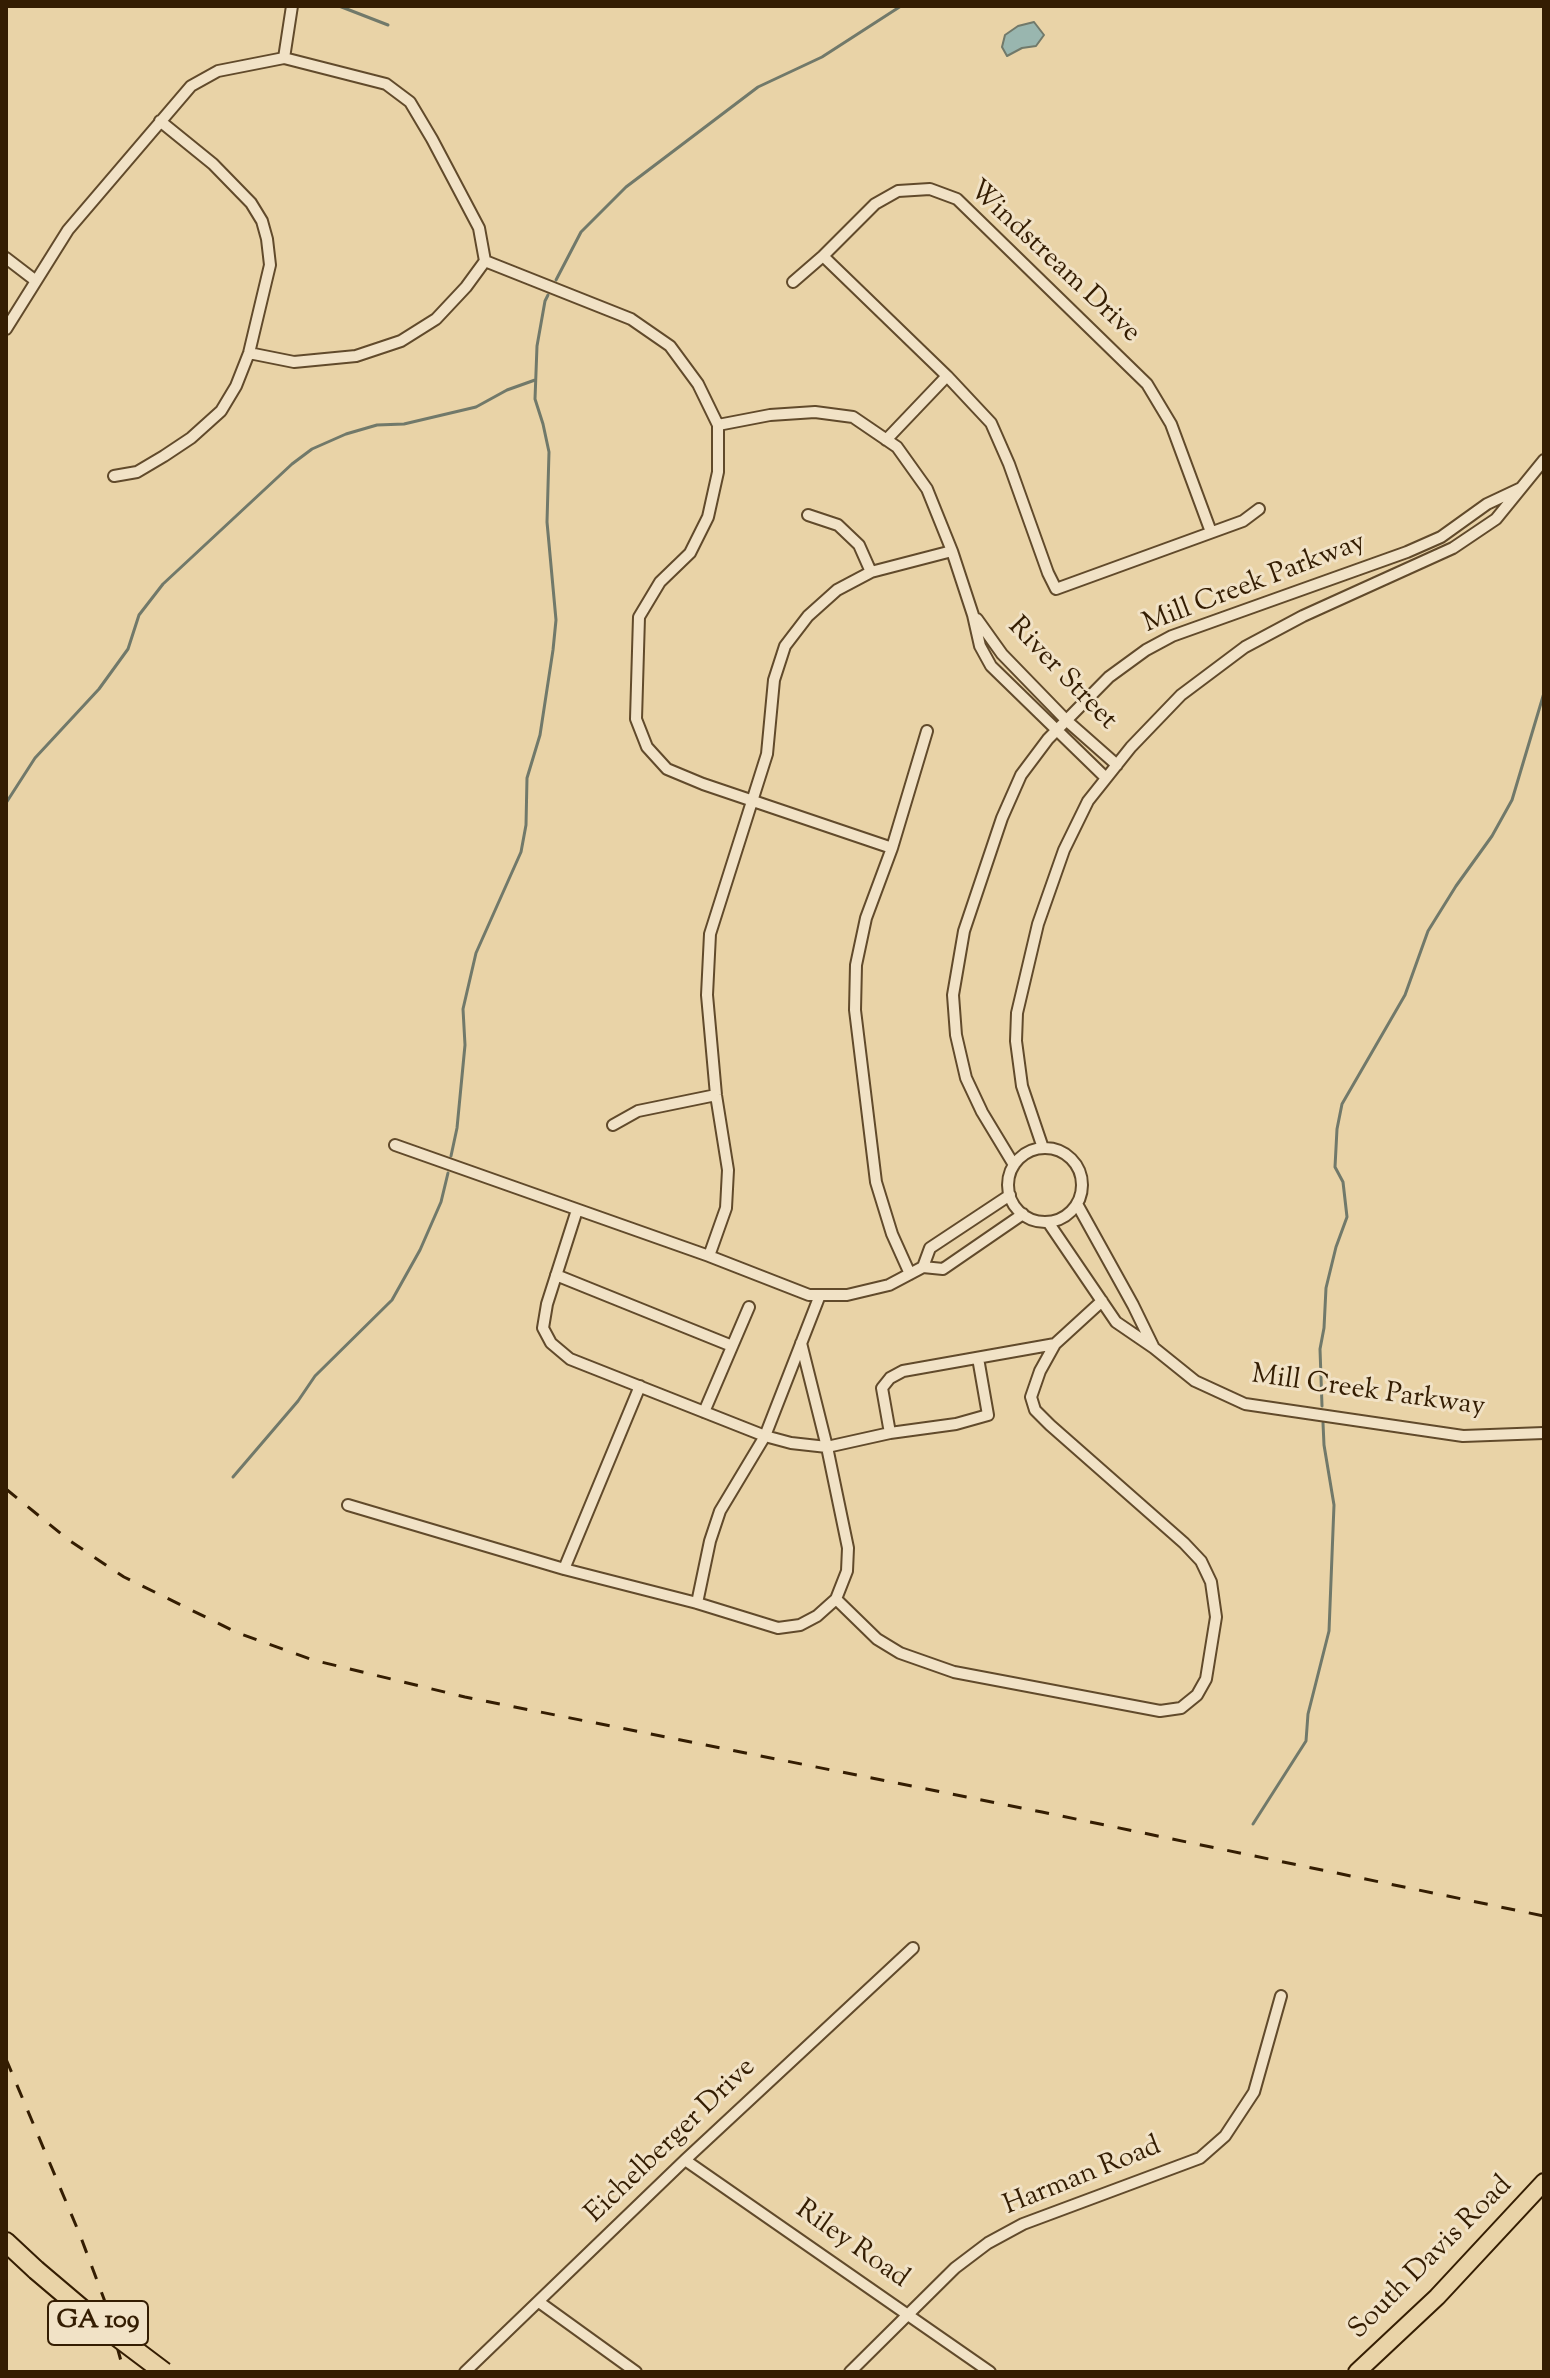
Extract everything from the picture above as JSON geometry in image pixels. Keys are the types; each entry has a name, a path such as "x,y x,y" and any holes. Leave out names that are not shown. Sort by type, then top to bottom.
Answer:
{"highway":[{"name":"GA 109","path":"6,2242 95,2320 164,2372"}],"main road":[{"name":"South Davis Road","path":"1357,2372 1437,2297 1544,2182"}],"street":[{"path":"284,58 292,6"},
{"path":"6,329 68,230 191,86 218,71 284,58 386,84 410,102 479,228 485,261 436,319 401,341 356,356 294,362 249,353"},
{"path":"114,476 137,472 191,438 221,411 236,386 249,353 270,265 262,221 251,203 213,164 160,121"},
{"name":"Windstream Drive","path":"793,282 875,204 898,191 930,189 957,199 1147,384 1171,424 1211,532"},
{"path":"823,256 991,423 1056,589 1243,521 1259,509"},
{"path":"6,258 36,281"},
{"path":"485,261 631,319 670,346 698,384 718,425 718,472 708,517 690,553 660,582 639,617 636,719 647,747 667,769 892,848"},
{"path":"886,440 947,376"},
{"name":"River Street","path":"718,425 770,415 815,412 853,417 897,447 927,489 952,551 980,646 991,666 1106,778"},
{"name":"Mill Creek Parkway","path":"1043,1148 1022,1086 1016,1041 1017,1013 1038,924 1064,850 1088,801 1131,747 1181,695 1245,647 1303,616 1453,548 1496,519 1544,460"},
{"name":"Mill Creek Parkway","path":"1014,1165 982,1112 966,1078 956,1035 953,995 964,931 1002,818 1021,775 1056,731 1109,677 1146,650 1172,636 1407,552 1441,537 1487,504 1521,488"},
{"path":"808,515 838,525 859,545 871,572"},
{"path":"709,1256 726,1208 728,1170 716,1095 707,995 710,934 767,754 774,680 785,646 808,616 837,590 871,572 952,551"},
{"name":"River Street","path":"973,615 1002,654 1066,720 1117,765"},
{"path":"910,1274 892,1234 876,1182 855,1010 856,965 866,918 892,848 927,731"},
{"path":"613,1125 638,1111 716,1095"},
{"path":"395,1145 709,1256 809,1295 847,1295 889,1285 923,1267 943,1269 1023,1214"},
{"path":"1043,1148 1055,1149 1075,1163 1081,1174 1082,1187 1077,1204 1063,1218 1038,1222 1017,1209 1010,1195 1009,1176 1021,1156 1043,1148"},
{"path":"923,1267 930,1248 1010,1195"},
{"path":"1077,1204 1154,1348"},
{"path":"577,1210 547,1304 543,1328 551,1343 570,1359 765,1436 827,1447 890,1433 956,1424 988,1415 978,1358"},
{"name":"Mill Creek Parkway","path":"1048,1222 1116,1322 1195,1381 1245,1404 1463,1436 1544,1433"},
{"path":"556,1275 732,1346"},
{"path":"697,1603 710,1541 720,1511 765,1436 820,1295"},
{"path":"836,1599 877,1639 900,1653 954,1672 1160,1711 1181,1708 1197,1695 1206,1679 1216,1617 1211,1582 1201,1561 1035,1410 1031,1397 1040,1371 1055,1344 1102,1301"},
{"path":"704,1412 749,1307"},
{"path":"348,1505 778,1628 800,1625 817,1616 836,1599 847,1571 848,1548 801,1343"},
{"path":"890,1433 882,1388 890,1378 903,1371 1055,1344"},
{"path":"564,1569 640,1386"},
{"name":"Eichelberger Drive","path":"465,2372 685,2160 913,1948"},
{"name":"Harman Road","path":"850,2372 955,2268 988,2243 1023,2224 1200,2158 1225,2136 1254,2092 1281,1996"},
{"name":"Riley Road","path":"685,2160 990,2372"},
{"path":"539,2302 636,2372"}],"water":[{"path":"1034,22 1044,35 1036,46 1022,48 1007,56 1002,47 1005,35 1018,26"}],"waterway":[{"path":"339,6 388,25"},
{"path":"556,280 581,232 626,187 758,87 822,57 901,6"},
{"path":"451,1156 457,1128 465,1045 463,1009 476,953 521,852 526,825 527,778 540,735 553,650 556,620 547,522 549,452 535,399 537,346 548,295"},
{"path":"6,803 35,758 99,689 128,649 139,615 163,584 292,464 312,449 346,434 377,425 404,424 476,407 507,390 535,380"},
{"path":"1322,1406 1320,1349 1326,1288 1347,1217 1343,1182 1335,1167 1342,1104 1405,995 1428,931 1492,836 1512,800 1544,693"},
{"path":"233,1477 298,1401 315,1376 392,1300 420,1250 441,1202 448,1173"},
{"path":"1253,1824 1306,1741 1308,1714 1329,1631 1334,1505 1323,1423"}],"railway":[{"path":"6,1489 70,1541 124,1577 238,1633 313,1660 465,1697 1544,1916"},
{"path":"6,2059 80,2235 104,2299 124,2372"}]}
